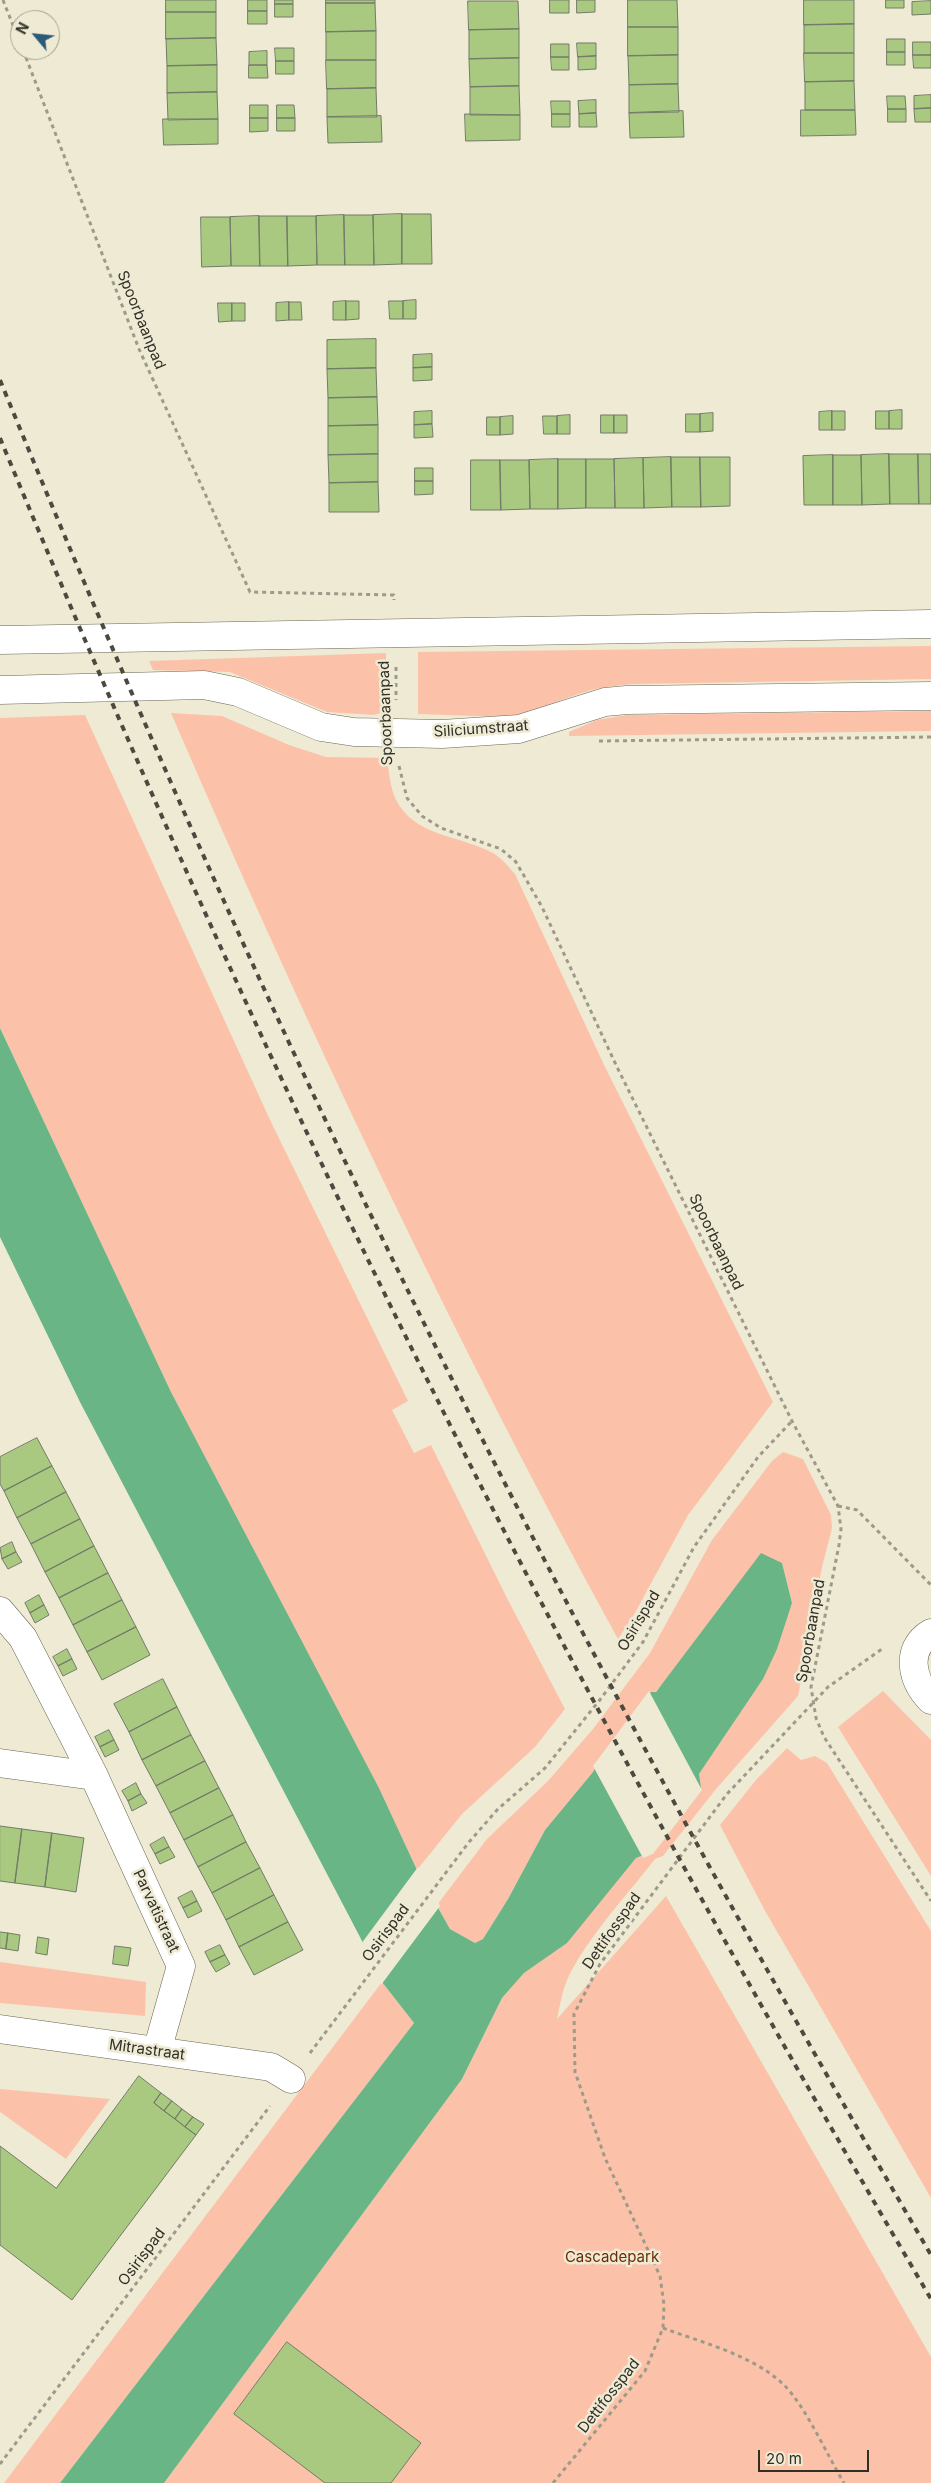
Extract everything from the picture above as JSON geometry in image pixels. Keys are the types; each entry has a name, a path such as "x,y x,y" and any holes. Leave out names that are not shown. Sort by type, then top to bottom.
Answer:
{"street":[{"path":"0,640 395,635 931,624"},
{"name":"Siliciumstraat","path":"0,690 204,685 238,692 321,728 354,732 397,733 467,733 519,729 604,702 627,700 931,696"},
{"name":"Parvatistraat","path":"0,1611 23,1638 94,1776 181,1966 157,2052"},
{"path":"926,1637 915,1651 913,1662 919,1685 931,1700"},
{"path":"0,1763 94,1776"},
{"name":"Mitrastraat","path":"0,2028 271,2067 291,2079"}],"path":[{"path":"3,0 10,18"},
{"name":"Spoorbaanpad","path":"27,60 139,349 250,592"},
{"name":"Spoorbaanpad","path":"395,635 397,733 402,782 407,798 422,816 441,828 501,849 516,862 542,907 617,1067 792,1421 838,1506 841,1529 815,1658 811,1687 812,1704 824,1737 931,1901"},
{"path":"598,741 931,737"},
{"name":"Osirispad","path":"0,2464 469,1842 498,1809 545,1768 599,1701 643,1642 694,1547 758,1458 792,1421"},
{"path":"838,1506 857,1510 931,1585"},
{"name":"Dettifosspad","path":"553,2483 645,2372 663,2328 664,2304 660,2276 605,2158 575,2072 574,2014 600,1964 728,1794 812,1704 828,1687 881,1649 901,1640 926,1637"},
{"path":"663,2328 723,2350 772,2374 785,2386 800,2406 844,2483"}],"green space":[{"path":"931,646 931,679 631,684 591,690 506,717 418,714 418,652"},
{"path":"386,653 386,704 380,713 374,715 327,712 230,672 153,670 149,661"},
{"path":"931,711 931,731 569,736 569,732 597,720 627,715"},
{"path":"171,713 222,716 289,745 326,757 387,758 394,795 404,812 425,828 493,853 515,874 606,1069 773,1402 688,1515 635,1613 618,1639 498,1412 384,1181 275,948"},
{"path":"85,715 271,1122 408,1401 392,1410 414,1453 431,1445 565,1709 535,1747 462,1814 417,1870 379,1788 171,1392 0,1028 0,718"},
{"name":"Cascadepark","path":"783,1452 803,1459 831,1515 832,1528 822,1567 798,1696 716,1789 663,1856 655,1859 596,1932 568,1978 557,2019 666,1896 931,2357 931,2483 164,2483 462,2079 502,1998 524,1973 567,1942 636,1858 651,1852 699,1774 763,1679 792,1603 782,1563 655,1692 651,1692 599,1761 593,1772 545,1830 508,1899 483,1939 475,1943 450,1929 437,1905 487,1839 548,1781 593,1729 650,1653 712,1540 772,1461"},
{"path":"883,1691 931,1740 931,1876 838,1727"},
{"path":"787,1748 801,1760 815,1756 827,1763 931,1931 931,2198 764,1909 720,1825 756,1780"},
{"path":"0,1962 146,1982 145,2016 0,2003"},
{"path":"382,1982 414,2023 60,2483 4,2483"},
{"path":"0,2089 110,2099 66,2159 0,2112"}],"shaded area":[{"path":"0,1028 171,1392 379,1788 417,1870 450,1929 475,1943 483,1939 508,1899 545,1830 593,1772 646,1697 651,1692 656,1692 761,1553 782,1563 792,1603 777,1649 763,1679 699,1774 701,1788 651,1852 636,1858 567,1943 524,1973 502,1998 462,2079 164,2483 60,2483 414,2023 382,1982 80,1402 0,1237"}],"pier":[{"path":"649,1691 702,1790 653,1854 643,1858 593,1766"},
{"path":"418,1867 440,1906 381,1985 361,1944"}],"building":[{"path":"166,0 216,0 216,12 166,12"},
{"path":"248,0 267,0 267,11 248,11"},
{"path":"275,0 293,0 293,4 275,4"},
{"path":"326,0 375,0 375,3 326,3"},
{"path":"550,0 569,0 569,13 550,13"},
{"path":"577,0 595,0 595,12 577,13"},
{"path":"628,0 677,0 678,27 628,27"},
{"path":"804,0 854,0 854,24 804,25"},
{"path":"886,0 904,0 904,8 886,8"},
{"path":"468,1 518,1 519,29 469,30"},
{"path":"931,1 931,14 912,15 912,2"},
{"path":"326,3 375,3 376,31 326,32"},
{"path":"275,4 293,4 293,17 275,17"},
{"path":"248,11 267,11 267,24 248,24"},
{"path":"166,12 216,12 216,38 166,39"},
{"path":"854,24 854,53 804,53 804,25"},
{"path":"628,27 678,27 678,55 628,56"},
{"path":"519,29 519,58 469,59 469,30"},
{"path":"376,31 376,60 326,60 326,32"},
{"path":"216,38 217,65 167,66 166,39"},
{"path":"887,39 905,39 905,52 887,52"},
{"path":"913,42 931,42 931,55 913,55"},
{"path":"577,43 596,43 596,56 578,57"},
{"path":"551,44 569,44 569,57 551,57"},
{"path":"275,48 294,48 294,61 276,61"},
{"path":"267,51 267,65 249,65 249,52"},
{"path":"887,52 905,52 905,65 887,65"},
{"path":"804,53 854,53 854,81 805,82"},
{"path":"678,55 678,84 629,85 628,56"},
{"path":"913,55 931,55 931,68 914,68"},
{"path":"596,56 596,69 578,70 578,57"},
{"path":"551,57 569,57 569,70 552,70"},
{"path":"519,58 519,86 470,87 469,59"},
{"path":"326,60 376,60 376,88 327,89"},
{"path":"276,61 294,61 294,74 276,74"},
{"path":"217,65 217,92 167,93 167,66"},
{"path":"249,65 267,65 268,78 249,78"},
{"path":"854,81 855,110 805,110 805,82"},
{"path":"678,84 679,112 629,113 629,85"},
{"path":"519,86 520,115 470,115 470,87"},
{"path":"376,88 377,117 327,117 327,89"},
{"path":"217,92 218,119 168,120 167,93"},
{"path":"931,95 931,108 914,109 914,96"},
{"path":"887,96 905,96 906,109 888,109"},
{"path":"596,100 596,113 579,114 578,101"},
{"path":"551,101 570,101 570,114 552,114"},
{"path":"250,105 268,105 268,118 250,118"},
{"path":"277,105 294,105 295,118 277,118"},
{"path":"931,108 931,122 915,122 914,109"},
{"path":"888,109 906,109 906,122 888,122"},
{"path":"801,110 855,110 856,135 801,136"},
{"path":"683,111 684,137 630,138 629,113"},
{"path":"596,113 597,127 579,127 579,114"},
{"path":"465,114 520,115 520,140 466,141"},
{"path":"552,114 570,114 570,127 552,127"},
{"path":"381,116 382,142 328,143 327,117"},
{"path":"250,118 268,118 268,131 250,132"},
{"path":"277,118 295,118 295,131 277,131"},
{"path":"163,119 218,119 218,144 164,145"},
{"path":"402,214 431,214 432,264 402,264"},
{"path":"402,214 402,264 374,265 373,215"},
{"path":"344,215 373,215 374,265 345,265"},
{"path":"344,215 345,265 317,265 316,216"},
{"path":"259,216 287,216 288,266 260,266"},
{"path":"259,216 260,266 231,266 230,217"},
{"path":"287,216 316,216 317,265 288,266"},
{"path":"201,217 230,217 231,266 202,267"},
{"path":"416,300 416,319 403,319 403,301"},
{"path":"346,301 346,320 333,320 333,302"},
{"path":"346,301 359,301 359,319 346,320"},
{"path":"389,301 403,301 403,319 390,319"},
{"path":"289,302 289,320 276,321 276,303"},
{"path":"289,302 301,302 302,320 289,320"},
{"path":"218,303 232,303 232,321 219,322"},
{"path":"232,303 245,303 245,321 232,321"},
{"path":"376,339 376,368 327,369 327,340"},
{"path":"432,354 432,367 413,368 413,355"},
{"path":"432,367 432,380 413,381 413,368"},
{"path":"376,368 377,397 328,398 327,369"},
{"path":"377,397 378,425 328,426 328,398"},
{"path":"902,410 902,429 889,429 889,411"},
{"path":"432,411 432,424 414,425 414,412"},
{"path":"832,411 845,411 845,430 832,430"},
{"path":"832,411 832,430 819,430 819,412"},
{"path":"876,411 889,411 889,429 876,429"},
{"path":"713,413 713,431 700,432 700,414"},
{"path":"686,414 700,414 700,432 686,432"},
{"path":"570,415 570,434 557,434 557,416"},
{"path":"601,415 614,415 614,433 601,433"},
{"path":"614,415 627,415 627,433 614,433"},
{"path":"513,416 513,434 500,435 500,417"},
{"path":"543,416 557,416 557,434 544,434"},
{"path":"487,417 500,417 500,435 487,435"},
{"path":"432,424 433,437 414,438 414,425"},
{"path":"378,425 378,454 328,455 328,426"},
{"path":"378,454 378,482 329,483 328,455"},
{"path":"889,454 918,454 919,504 890,504"},
{"path":"889,454 890,504 862,505 861,455"},
{"path":"918,454 931,454 931,504 919,504"},
{"path":"833,455 833,505 804,505 803,456"},
{"path":"833,455 861,455 862,505 833,505"},
{"path":"671,457 700,457 701,507 672,507"},
{"path":"671,457 672,507 644,508 643,458"},
{"path":"700,457 730,457 730,506 701,507"},
{"path":"643,458 644,508 615,508 614,459"},
{"path":"558,459 586,459 586,508 558,509"},
{"path":"558,459 558,509 530,509 529,460"},
{"path":"586,459 614,459 615,508 586,508"},
{"path":"471,460 500,460 501,510 471,510"},
{"path":"500,460 529,460 530,509 501,510"},
{"path":"415,468 433,468 433,481 415,481"},
{"path":"415,481 433,481 433,494 415,495"},
{"path":"378,482 379,512 329,512 329,483"},
{"path":"37,1438 52,1466 4,1491 0,1484 0,1457"},
{"path":"52,1466 66,1492 17,1518 4,1491"},
{"path":"66,1492 80,1519 31,1544 17,1518"},
{"path":"80,1519 94,1546 45,1572 31,1544"},
{"path":"12,1542 16,1552 2,1559 0,1548"},
{"path":"94,1546 108,1573 59,1598 45,1572"},
{"path":"16,1552 22,1562 8,1569 2,1559"},
{"path":"108,1573 122,1600 73,1625 59,1598"},
{"path":"39,1595 44,1605 30,1613 25,1603"},
{"path":"122,1600 136,1627 87,1652 73,1625"},
{"path":"44,1605 49,1615 35,1623 30,1613"},
{"path":"136,1627 150,1655 102,1680 87,1652"},
{"path":"67,1649 72,1659 58,1666 53,1657"},
{"path":"72,1659 77,1669 63,1676 58,1666"},
{"path":"163,1679 177,1707 129,1732 114,1704"},
{"path":"177,1707 191,1735 142,1760 129,1732"},
{"path":"109,1730 114,1740 100,1747 95,1737"},
{"path":"191,1735 205,1761 156,1786 142,1760"},
{"path":"114,1740 119,1750 105,1757 100,1747"},
{"path":"205,1761 219,1788 170,1813 156,1786"},
{"path":"136,1783 141,1794 128,1801 122,1791"},
{"path":"219,1788 233,1815 184,1840 170,1813"},
{"path":"141,1794 147,1803 132,1811 128,1801"},
{"path":"233,1815 246,1842 198,1867 184,1840"},
{"path":"0,1826 22,1829 15,1883 0,1881"},
{"path":"22,1829 52,1833 45,1887 15,1883"},
{"path":"52,1833 84,1838 76,1892 45,1887"},
{"path":"164,1837 169,1847 155,1854 150,1845"},
{"path":"246,1842 260,1868 212,1893 198,1867"},
{"path":"169,1847 175,1857 160,1864 155,1854"},
{"path":"260,1868 274,1895 226,1920 212,1893"},
{"path":"192,1891 197,1901 183,1908 178,1898"},
{"path":"274,1895 288,1922 239,1947 226,1920"},
{"path":"197,1901 202,1911 188,1918 183,1908"},
{"path":"288,1922 303,1950 254,1975 239,1947"},
{"path":"0,1932 8,1933 6,1949 0,1948"},
{"path":"8,1933 20,1935 18,1951 6,1949"},
{"path":"38,1937 49,1939 47,1955 36,1953"},
{"path":"220,1945 225,1955 210,1962 205,1952"},
{"path":"115,1946 131,1948 128,1966 113,1964"},
{"path":"225,1955 230,1964 216,1972 210,1962"},
{"path":"139,2076 161,2093 154,2103 196,2135 72,2300 0,2245 0,2146 56,2188"},
{"path":"161,2093 172,2101 164,2111 154,2103"},
{"path":"172,2101 182,2109 175,2119 164,2111"},
{"path":"182,2109 193,2117 185,2127 175,2119"},
{"path":"193,2117 204,2124 196,2135 185,2127"},
{"path":"287,2342 421,2443 391,2483 325,2483 234,2414"}],"railway":[{"path":"0,380 174,791 298,1061 427,1329 546,1563 652,1763 762,1961 931,2255"},
{"path":"0,438 104,684 212,928 325,1170 442,1409 618,1747 803,2079 931,2299"}]}
